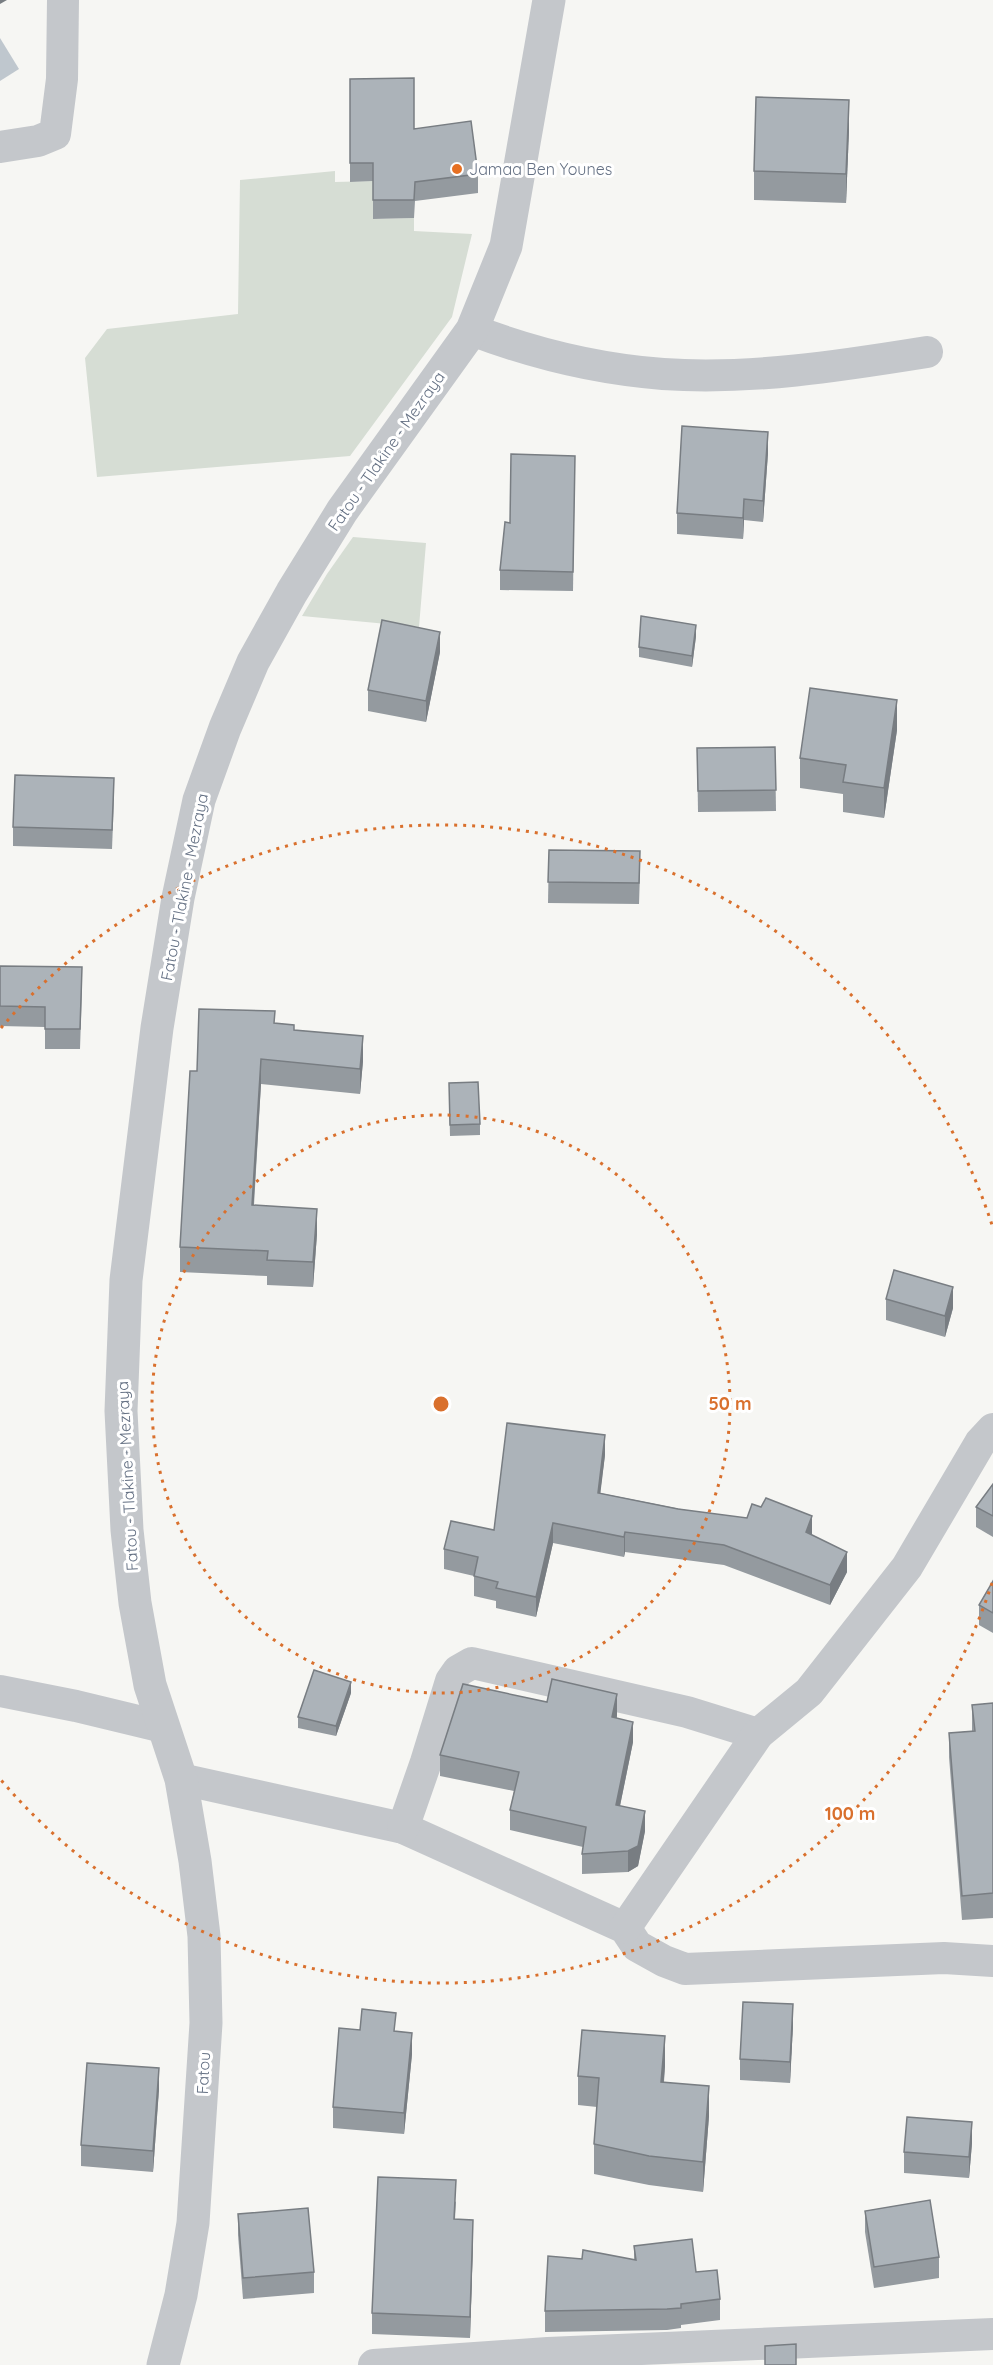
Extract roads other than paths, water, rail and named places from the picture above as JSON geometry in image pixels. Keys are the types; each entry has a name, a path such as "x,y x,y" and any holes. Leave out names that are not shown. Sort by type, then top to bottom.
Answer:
{"street":[{"path":"0,147 38,141 54,134 62,80 63,0"},
{"name":"Fatou - Tlakine - Mezraya","path":"181,1779 150,1685 135,1603 127,1530 121,1411 126,1280 157,1028 178,898 199,800 225,728 253,662 292,592 361,483 472,330 506,246 549,0"},
{"path":"472,330 499,341 570,361 663,374 746,374 830,367 927,352"},
{"path":"625,1928 758,1734 809,1692 907,1568 980,1443 993,1429"},
{"path":"403,1828 451,1681 458,1671 472,1663 687,1712 758,1734"},
{"path":"0,1691 163,1727"},
{"path":"181,1779 403,1828 625,1928 637,1946 664,1961 686,1969 944,1958 993,1961"},
{"name":"Fatou","path":"163,2365 181,2295 193,2223 206,2023 204,1936 195,1861 181,1779"},
{"path":"374,2365 548,2353 993,2334"}],"place":[{"name":"Jamaa Ben Younes","path":"457,169"}]}
